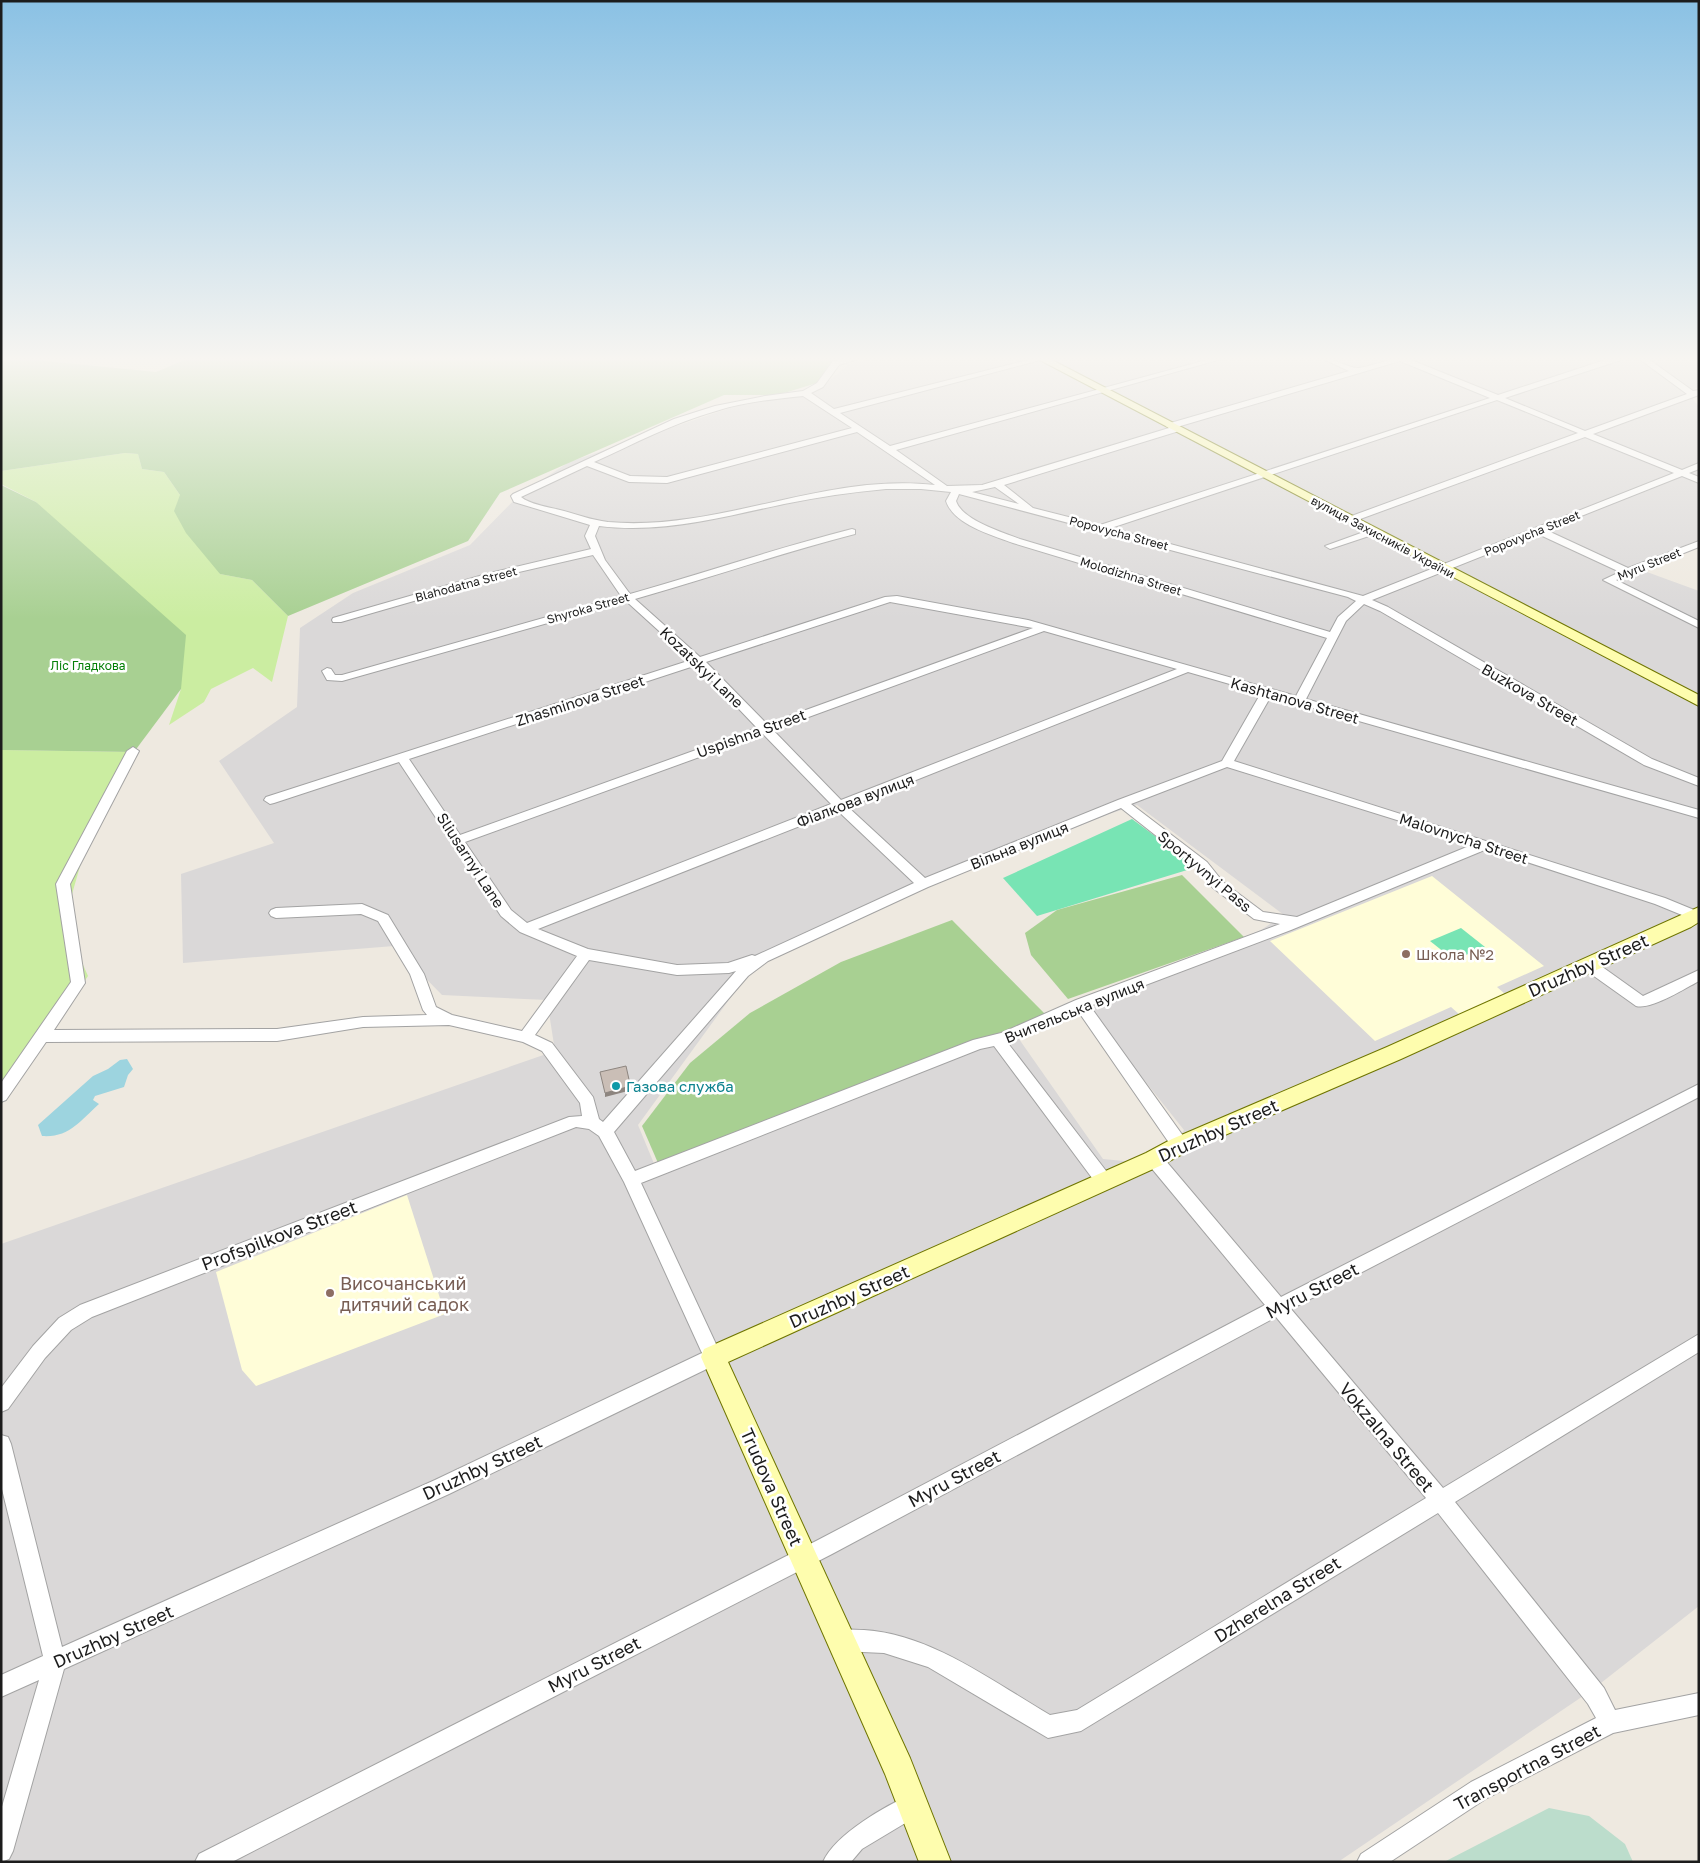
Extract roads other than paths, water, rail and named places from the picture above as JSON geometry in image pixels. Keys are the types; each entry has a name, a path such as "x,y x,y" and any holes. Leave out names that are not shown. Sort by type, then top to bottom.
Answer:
{"street":[{"path":"586,462 624,445"},
{"path":"586,462 629,479 667,480 799,445"},
{"path":"884,445 952,489 983,488 1118,445"},
{"path":"890,449 905,445"},
{"name":"вулиця Захисників України","path":"1207,445 1699,701"},
{"path":"1101,528 1356,445"},
{"path":"1349,520 1556,445"},
{"path":"1613,445 1699,480"},
{"name":"Popovycha Street","path":"586,462 520,493 516,496 517,500 596,523 638,525 679,523 756,508 811,494 857,488 934,486 1101,528 1352,595 1363,600 1699,466"},
{"path":"997,484 1036,511"},
{"name":"Molodizhna Street","path":"952,489 951,501 954,510 992,531 1035,548 1333,636"},
{"name":"Kozatskyi Lane","path":"596,523 590,536 596,551 600,560 627,597 700,662 840,806 923,884"},
{"path":"1538,530 1628,572"},
{"name":"Shyroka Street","path":"327,671 331,678 342,678 702,577 805,544 852,532"},
{"path":"1330,546 1372,532"},
{"name":"Myru Street","path":"1699,544 1608,580 1699,626"},
{"name":"Blahodatna Street","path":"337,620 494,575 596,551"},
{"name":"Zhasminova Street","path":"270,800 700,662 889,599"},
{"name":"Kashtanova Street","path":"889,599 1006,619 1043,628 1699,814"},
{"path":"1299,701 1342,619 1363,600"},
{"name":"Buzkova Street","path":"1363,600 1384,609 1648,762 1699,782"},
{"name":"Uspishna Street","path":"459,840 1043,628"},
{"name":"Фіалкова вулиця","path":"525,929 1186,669"},
{"path":"1227,764 1267,692"},
{"path":"1,1096 78,983 63,884 133,751"},
{"name":"Sliusarnyi Lane","path":"402,758 459,840 506,913 525,929 586,954 677,970 729,968 763,957"},
{"name":"Вільна вулиця","path":"598,1127 743,972 763,957 923,884 1122,803 1227,764"},
{"name":"Malovnycha Street","path":"1227,764 1486,844 1698,915"},
{"name":"Sportyvnyi Pass","path":"1122,803 1202,865 1218,885 1259,916 1296,921"},
{"name":"Вчительська вулиця","path":"631,1180 978,1044 998,1041 1081,1004 1254,940 1486,844"},
{"path":"276,913 362,909 383,918 417,974 430,1010 449,1020"},
{"name":"Druzhby Street","path":"1,1686 442,1487 714,1357 1154,1159 1180,1145 1394,1053 1698,915"},
{"path":"526,1037 586,954"},
{"path":"1589,965 1641,1002 1649,1000 1699,974"},
{"path":"1081,1004 1180,1145"},
{"path":"42,1036 277,1035 363,1022 449,1020"},
{"name":"Trudova Street","path":"449,1020 526,1037 547,1047 587,1101 598,1127 631,1180 714,1357 914,1805 935,1862"},
{"path":"998,1041 1104,1181"},
{"name":"Myru Street","path":"207,1862 804,1557 1278,1307 1699,1090"},
{"name":"Profspilkova Street","path":"1,1403 39,1352 65,1324 86,1311 552,1129 575,1121 598,1127"},
{"name":"Vokzalna Street","path":"1154,1159 1440,1499 1596,1696 1610,1722"},
{"name":"Dzherelna Street","path":"841,1640 884,1642 934,1658 1048,1728 1081,1720 1699,1342"},
{"path":"1,1444 55,1663 1,1851"},
{"name":"Transportna Street","path":"1369,1862 1480,1790 1610,1722 1699,1704"},
{"path":"836,1862 854,1841 914,1805"}],"water":[{"path":"127,1059 133,1069 128,1075 124,1087 95,1096 93,1100 99,1104 74,1127 60,1134 42,1136 38,1125 93,1076 108,1069 120,1060"}],"place":[{"name":"Школа №2","path":"1406,954"},
{"name":"Газова служба","path":"616,1086"},
{"name":"Височанський дитячий садок","path":"330,1293"}],"park label":[{"name":"Ліс Гладкова","path":"88,665"}]}
